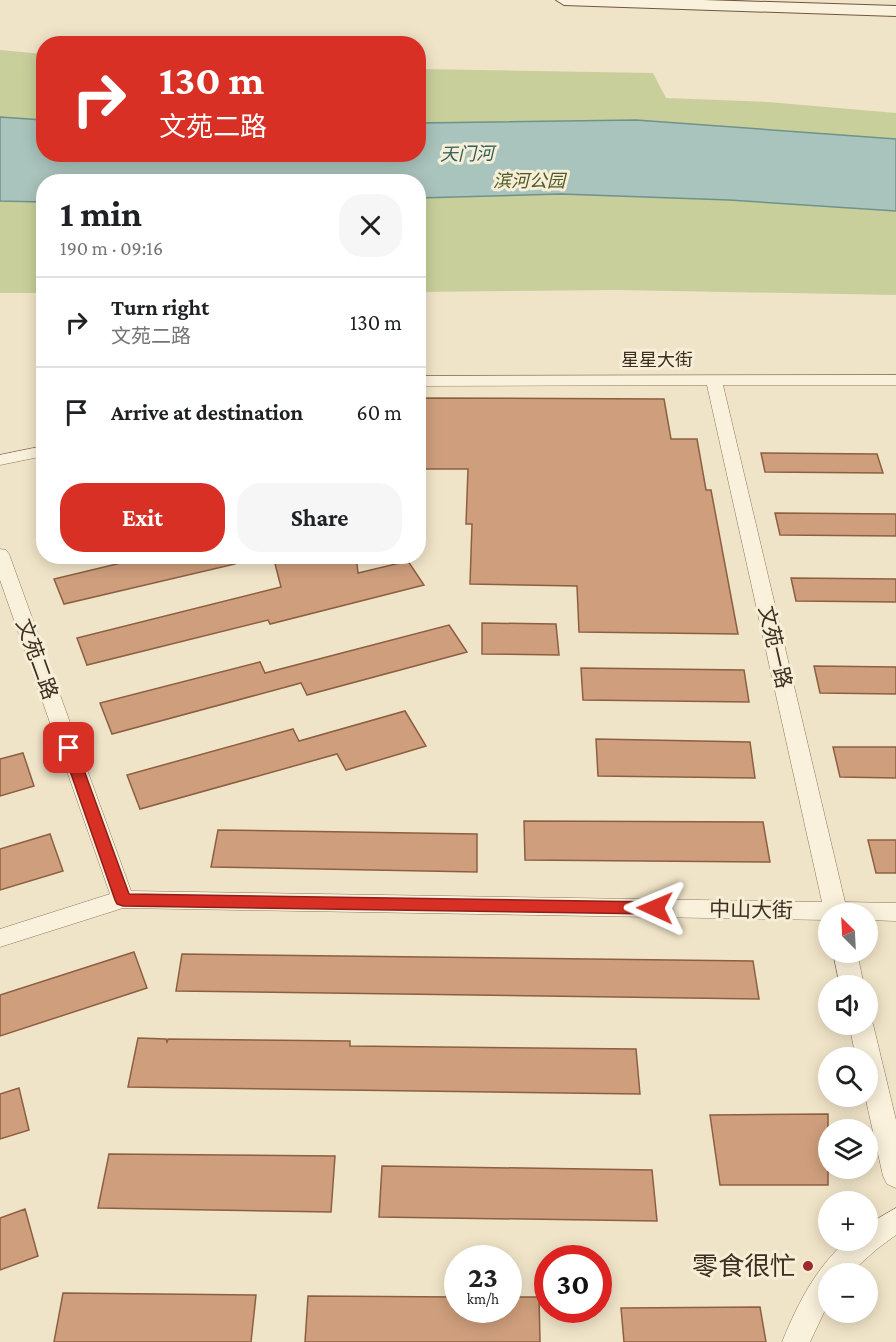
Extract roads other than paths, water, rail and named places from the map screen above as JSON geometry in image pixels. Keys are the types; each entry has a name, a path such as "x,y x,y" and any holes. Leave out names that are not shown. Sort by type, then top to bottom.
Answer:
{"main road":[{"path":"564,0 896,10"},
{"path":"678,0 896,10"}],"street":[{"name":"文苑一路","path":"714,380 834,903"},
{"name":"星星大街","path":"426,381 896,380"},
{"path":"0,460 36,453"},
{"name":"文苑二路","path":"0,554 123,900"},
{"name":"中山大街","path":"0,938 123,900 818,912"},
{"name":"中山大街","path":"878,912 896,912"},
{"path":"864,1035 896,1176"},
{"path":"878,1232 896,1220"},
{"path":"841,1263 855,1251"},
{"path":"796,1342 818,1295"}],"water":[{"name":"天门河","path":"0,117 36,120 36,162 426,162 426,123 636,120 896,139 896,211 729,200 561,194 426,198 426,174 36,174 36,202 0,201"}],"place":[{"name":"零食很忙","path":"808,1266"}],"park label":[{"name":"滨河公园","path":"529,181"}]}
